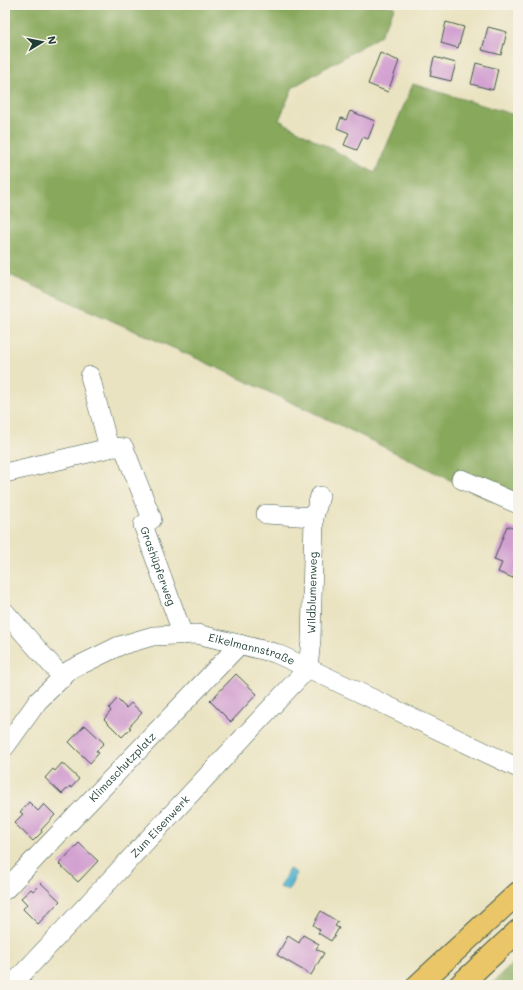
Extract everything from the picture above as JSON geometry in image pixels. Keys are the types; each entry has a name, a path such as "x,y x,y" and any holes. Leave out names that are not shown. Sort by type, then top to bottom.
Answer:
{"main road":[{"path":"418,985 518,893"},
{"path":"460,985 518,932"}],"street":[{"path":"90,376 109,448"},
{"name":"Grashüpferweg","path":"5,473 115,446 124,448 152,519 143,525 183,635"},
{"path":"461,480 518,504"},
{"name":"Wildblumenweg","path":"308,668 311,640 314,517 320,496"},
{"path":"266,514 314,517"},
{"path":"5,612 63,678"},
{"name":"Eikelmannstraße","path":"5,748 38,701 70,670 119,646 153,636 197,634 275,653 518,768"},
{"name":"Klimaschutzplatz","path":"5,890 240,644"},
{"name":"Zum Eisenwerk","path":"12,985 308,668"}],"green space":[{"path":"5,5 383,5 395,7 380,36 293,87 279,120 375,173 413,84 518,116 518,498 492,501 338,424 198,359 5,273"},
{"path":"518,959 518,985 490,985"}],"water":[{"path":"289,869 297,873 288,891 280,887"}],"building":[{"path":"446,22 464,27 458,48 441,43"},
{"path":"488,27 507,32 501,55 482,50"},
{"path":"380,53 399,61 388,92 368,84"},
{"path":"434,57 456,63 451,81 430,76"},
{"path":"476,63 498,69 493,90 471,84"},
{"path":"350,111 375,121 368,139 363,137 357,150 344,145 349,133 337,128 341,118 346,120"},
{"path":"507,526 518,530 518,566 513,578 498,572 502,563 494,560"},
{"path":"236,674 257,694 231,722 210,701"},
{"path":"117,699 126,708 131,703 142,713 122,737 104,719 111,711 109,708"},
{"path":"85,725 104,743 96,751 99,753 90,763 69,742"},
{"path":"62,763 79,779 71,788 70,786 62,794 45,778 53,769 55,771"},
{"path":"29,802 38,811 44,804 55,815 33,841 14,823 23,814 20,812"},
{"path":"79,843 98,861 78,882 59,864"},
{"path":"41,883 60,901 38,924 23,909 27,904 21,898 31,889 33,891"},
{"path":"321,911 338,922 335,926 339,928 331,941 318,933 320,930 313,925"},
{"path":"303,935 319,944 316,949 324,953 311,975 277,955 288,936 299,943"}]}
